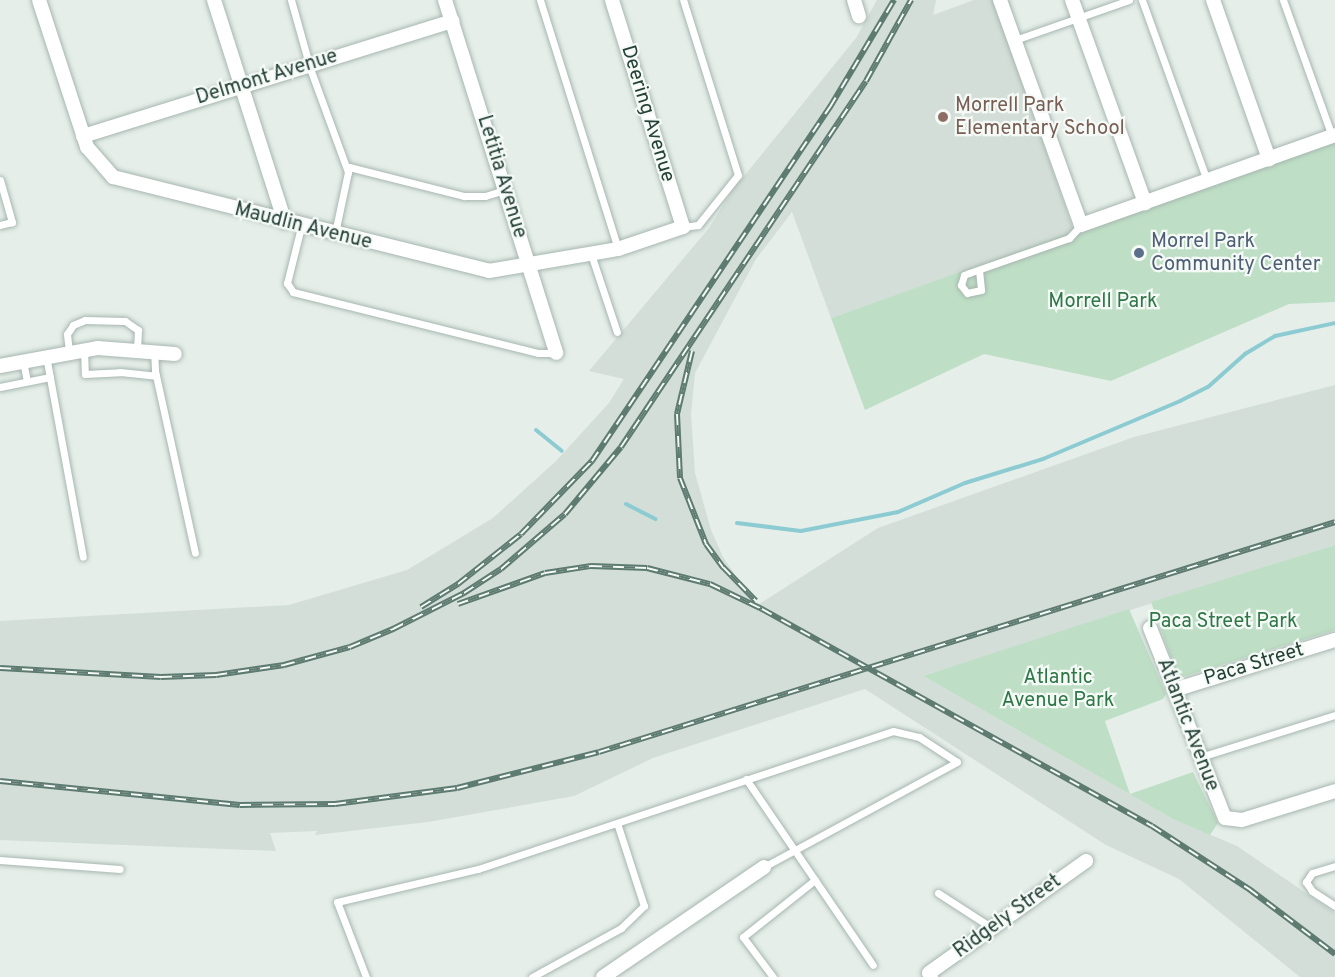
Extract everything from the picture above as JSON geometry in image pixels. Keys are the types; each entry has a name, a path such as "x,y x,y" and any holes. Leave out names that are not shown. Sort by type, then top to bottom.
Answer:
{"street":[{"name":"Maudlin Avenue","path":"39,0 82,135 104,171 126,183 476,270 529,267 618,249 683,227"},
{"path":"214,0 285,222"},
{"name":"Letitia Avenue","path":"445,0 556,353"},
{"name":"Deering Avenue","path":"612,0 683,227"},
{"path":"854,0 859,16"},
{"path":"1000,0 1012,41 1081,225 1333,136"},
{"path":"1072,0 1145,203"},
{"path":"1213,0 1269,159"},
{"name":"Delmont Avenue","path":"82,135 452,21"},
{"path":"0,366 84,349 137,349 175,354"},
{"name":"Atlantic Avenue","path":"1150,628 1221,813 1229,821 1335,791"},
{"name":"Paca Street","path":"1174,690 1335,640"},
{"name":"Ridgely Street","path":"930,975 1086,861"},
{"path":"603,977 764,867"}],"lane":[{"path":"291,0 310,65 348,172"},
{"path":"540,0 618,249"},
{"path":"683,0 738,175 698,225 683,227"},
{"path":"1012,41 1129,0"},
{"path":"1142,0 1207,181"},
{"path":"1283,0 1333,136"},
{"path":"334,235 349,167 476,197 505,190"},
{"path":"0,180 12,222 0,225"},
{"path":"979,270 1069,238 1081,225"},
{"path":"301,226 287,283 293,292 538,353 556,353"},
{"path":"591,254 617,332"},
{"path":"69,351 67,334 73,326 85,320 125,321 138,330 137,349"},
{"path":"84,349 86,374 120,372 156,376"},
{"path":"154,350 156,376 195,552"},
{"path":"46,356 84,557"},
{"path":"23,361 27,381"},
{"path":"0,387 50,376"},
{"path":"1200,757 1335,715"},
{"path":"366,977 337,902 478,869 893,731 919,737 957,762 764,867"},
{"path":"746,779 873,965"},
{"path":"532,977 621,928 644,906 616,823"},
{"path":"0,860 120,869"},
{"path":"1335,866 1312,873 1306,882 1312,891 1335,906"},
{"path":"773,977 743,937 815,880"},
{"path":"938,893 992,928"}],"shaded area":[{"path":"877,0 936,0 933,15 974,0 994,0 1074,232 831,318 792,212 756,259 695,373 691,414 695,473 711,530 723,557 756,606 878,528 1134,437 1335,385 1335,545 923,676 1173,819 1237,846 1335,913 1335,977 1300,977 1179,879 1106,845 865,689 653,758 574,796 428,822 315,835 317,831 270,833 276,851 0,840 0,621 289,605 407,570 493,518 556,461 609,403 624,379 589,371 709,228 732,191 856,38"}],"green space":[{"name":"Morrell Park","path":"1335,138 1335,302 1289,304 1111,381 984,354 865,410 831,318"},
{"name":"Paca Street Park","path":"1335,545 1335,630 1182,677 1176,672 1151,602"},
{"name":"Atlantic Avenue Park","path":"1129,609 1166,694 1163,699 1105,721 1130,794 1193,772 1218,823 1210,835 1173,819 923,676"}],"waterway":[{"path":"737,523 801,531 898,512 965,483 1043,459 1180,401 1208,387 1245,354 1275,336 1335,323"},
{"path":"536,430 562,451"},
{"path":"626,504 655,519"}],"railway":[{"path":"421,607 458,584 521,534 592,461 830,107 894,0"},
{"path":"0,668 161,677 216,675 284,665 350,647 393,629 464,593 501,569 565,514 621,447 866,81 911,0"},
{"path":"692,351 677,414 680,478 706,544 723,567 756,601"},
{"path":"0,781 240,805 335,804 457,788 599,752 1335,522"},
{"path":"458,604 545,573 591,566 647,568 710,584 762,609 1152,826 1249,889 1335,954"}],"place":[{"name":"Morrell Park Elementary School","path":"943,117"},
{"name":"Morrel Park Community Center","path":"1139,253"}]}
